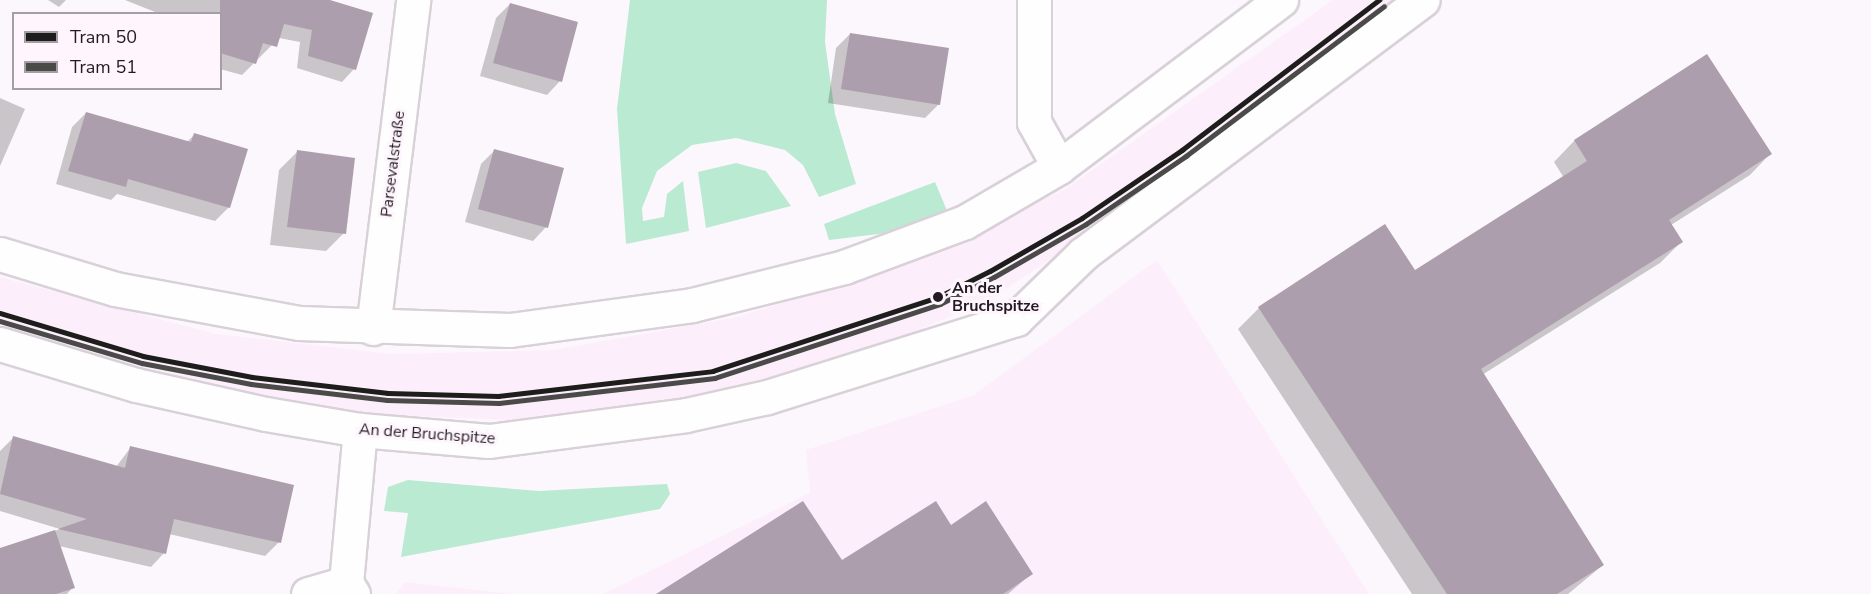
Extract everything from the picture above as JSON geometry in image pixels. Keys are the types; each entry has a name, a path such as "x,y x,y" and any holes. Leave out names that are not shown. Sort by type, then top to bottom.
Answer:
{"main road":[{"name":"Parsevalstraße","path":"373,328 413,0"},
{"path":"1034,0 1034,122 1059,167"},
{"path":"0,254 115,289 216,311 373,328 510,330 692,305 844,267 943,230 1059,167 1281,0"},
{"name":"An der Bruchspitze","path":"0,344 136,385 360,430 489,441 686,415 767,397 1016,320 1083,254 1422,0"},
{"path":"308,594 350,589 360,430"}],"shaded area":[{"path":"1333,0 1393,0 1075,243 992,298 844,363 755,388 590,414 508,420 392,415 296,404 109,365 0,328 0,277 216,334 393,354 553,350 738,317 910,261 1064,190"},
{"path":"1157,260 1369,594 603,594 810,493 806,450 974,395"},
{"path":"405,582 513,594 396,594"}],"green space":[{"path":"630,0 827,0 825,42 835,114 856,184 819,197 803,165 785,150 736,138 692,145 657,171 642,208 643,221 664,217 667,194 683,181 689,231 626,244 617,109"},
{"path":"736,163 766,171 791,206 706,228 698,172"},
{"path":"935,182 948,213 895,232 829,240 824,224"},
{"path":"408,480 539,491 667,484 670,494 660,509 401,557 408,513 384,511 388,487"}],"building":[{"path":"220,0 330,0 373,13 356,70 308,56 312,30 284,24 277,47 263,43 256,64 222,54 222,12 220,12"},
{"path":"510,3 578,22 562,82 493,63"},
{"path":"850,33 949,48 940,105 841,89"},
{"path":"1707,54 1772,154 1669,220 1683,242 1481,369 1604,565 1557,594 1447,594 1258,307 1385,224 1415,270 1587,161 1574,140"},
{"path":"86,112 191,142 194,133 248,149 230,208 128,179 126,187 68,171"},
{"path":"494,149 564,168 548,228 478,209"},
{"path":"297,150 355,158 346,234 287,227"},
{"path":"13,436 125,468 130,446 294,485 281,543 174,519 166,554 58,529 87,519 0,494"},
{"path":"803,501 842,560 936,501 951,525 986,501 1033,574 1003,594 656,594"},
{"path":"55,530 75,588 56,594 0,594 0,548"}],"tram line":[{"name":"50","path":"0,313 143,356 252,377 388,393 498,396 713,371 938,297 990,271 1082,218 1182,150 1379,0"},
{"name":"51","path":"0,321 142,363 251,384 387,400 499,403 715,378 940,304 994,277 1086,224 1186,156 1384,6"}],"place":[{"name":"An der Bruchspitze","path":"938,297"}]}
